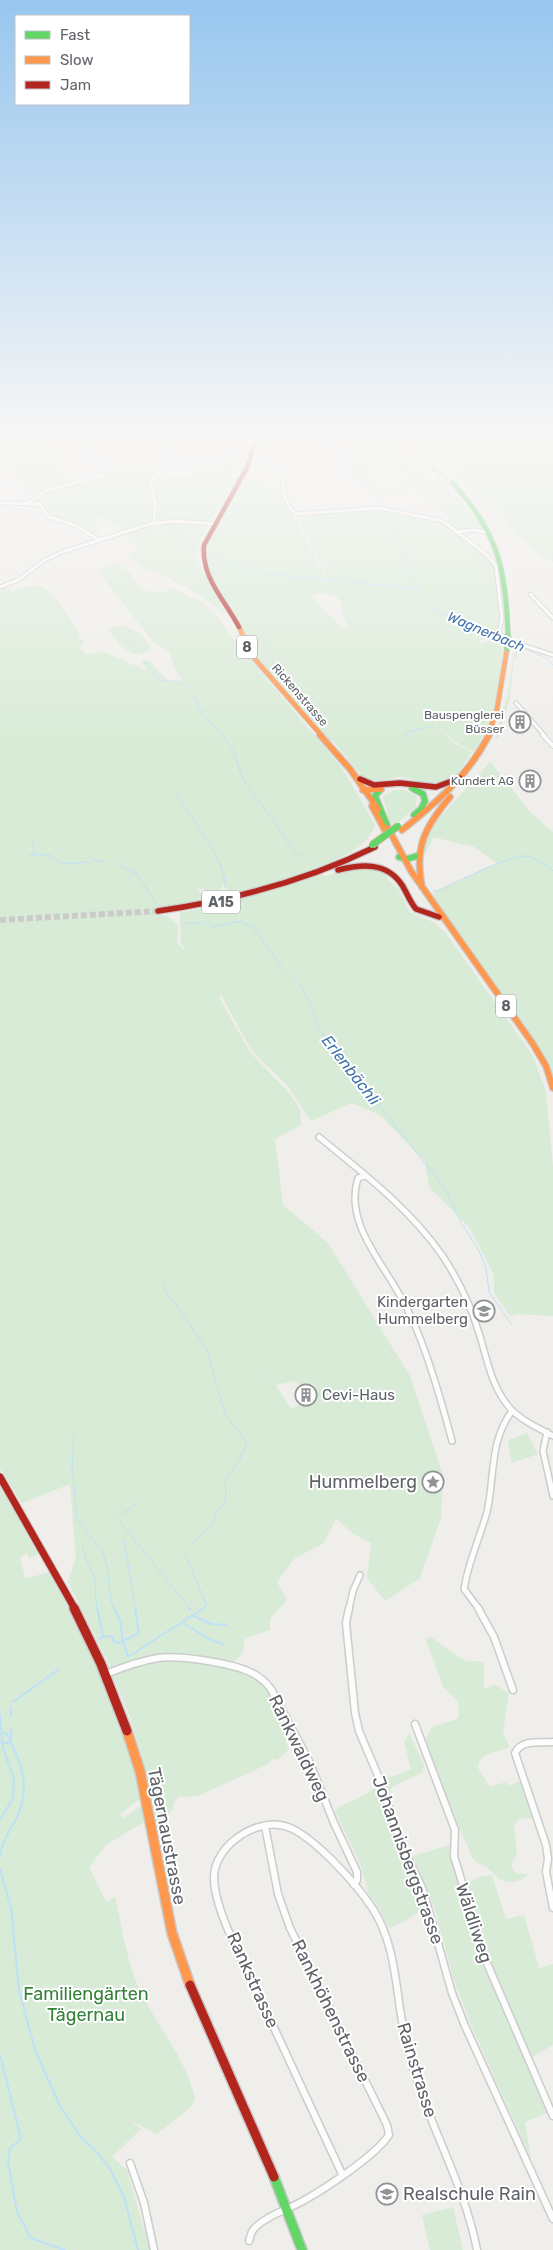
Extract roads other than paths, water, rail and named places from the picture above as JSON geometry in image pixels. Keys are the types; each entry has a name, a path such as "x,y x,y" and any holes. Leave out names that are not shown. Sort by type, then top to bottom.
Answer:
{"main road":[{"name":"Rickenstrasse","path":"203,548 201,552 205,570 236,619 252,655 360,779 402,858 435,908 533,1044 546,1066 553,1088"},
{"name":"A15","path":"158,911 246,897 322,874 353,859 437,803 465,777 482,752 494,723 503,687 508,636 506,596 503,572 496,548"},
{"name":"Rickenstrasse","path":"331,747 366,791 387,825 402,858 422,887 439,917 478,968"},
{"path":"366,791 401,783 426,788 438,788 454,782 471,770"},
{"path":"422,887 417,856 420,842 429,824 463,783 465,777"},
{"path":"360,779 370,786 409,787 419,791 425,798 422,809 400,828"},
{"path":"382,787 375,796 387,825"},
{"path":"402,858 410,859 417,856"},
{"path":"322,874 360,866 384,868 397,876 412,904 421,912 439,917"},
{"path":"421,912 435,908"},
{"name":"Tägernaustrasse","path":"0,1477 82,1620 106,1674 140,1770 158,1874 177,1955 287,2210 302,2250"}],"street":[{"path":"0,588 18,580 52,556 76,548"},
{"path":"478,548 496,566 502,618 499,634 513,642 553,655"},
{"path":"530,594 553,618"},
{"path":"516,703 553,746"},
{"path":"319,1136 396,1203 419,1226 450,1268 472,1314 497,1390 512,1411 553,1436"},
{"path":"365,1176 358,1178 356,1185 359,1215 364,1237 400,1294 424,1347 452,1440"},
{"path":"512,1411 505,1418 498,1433 488,1505 470,1555 464,1589 477,1603 488,1623 500,1649 514,1690"},
{"path":"546,1432 543,1451 553,1496"},
{"name":"Johannisbergstrasse","path":"360,1575 346,1617 354,1705 359,1731 379,1778 401,1843 422,1890 452,1993 465,2026 553,2219"},
{"name":"Rankwaldweg","path":"106,1674 128,1665 160,1658 188,1659 238,1667 262,1679 271,1689 314,1771 334,1823 357,1872 357,1880 354,1885"},
{"name":"Wäldliweg","path":"415,1724 455,1830 454,1856 486,1961 553,2116"},
{"path":"553,1742 524,1744 518,1747 515,1753 546,1845 548,1859 546,1872 553,1908"},
{"name":"Rankstrasse","path":"339,1868 292,1828 278,1825 265,1826 251,1830 226,1848 216,1865 215,1884 234,1943 342,2174"},
{"name":"Rankhöhenstrasse","path":"265,1826 278,1894 290,1928 388,2130 388,2135 383,2144 342,2174"},
{"name":"Rainstrasse","path":"339,1868 374,1911 387,1940 411,2062 468,2214 477,2250"},
{"path":"130,2163 144,2203 154,2250"},
{"path":"249,2241 253,2230 282,2210 287,2210 306,2200 342,2174"}],"waterway":[{"path":"196,548 201,552"},
{"name":"Wagnerbach","path":"401,548 424,601 434,610 505,640"},
{"path":"205,553 249,572 327,580"},
{"path":"331,580 418,589"},
{"path":"115,628 137,654"},
{"path":"271,638 262,648 272,660"},
{"name":"Wagnerbach","path":"509,642 544,657 553,665"},
{"path":"144,661 161,681 171,681"},
{"path":"273,661 292,693 314,721"},
{"path":"175,681 186,687 204,715 229,744 249,788 287,842 304,858"},
{"path":"408,739 406,735 408,732 433,726"},
{"path":"177,795 215,854 221,866 225,888"},
{"path":"33,843 33,850 36,854"},
{"path":"29,855 50,855 59,862 68,864 88,862"},
{"path":"433,890 438,891 482,870 518,857 526,856 533,858 553,871"},
{"path":"93,860 105,862"},
{"path":"118,864 138,875 157,905"},
{"name":"Erlenbächli","path":"212,927 240,921 253,928 281,966 300,985 312,1006 318,1028 445,1189 461,1222"},
{"path":"186,923 203,923"},
{"name":"Erlenbächli","path":"463,1225 479,1251 486,1268 489,1292 512,1325"},
{"path":"162,1284 169,1298 173,1300 207,1350 225,1414 247,1443 239,1461 225,1481 226,1495 223,1507 217,1510 216,1516 208,1529 192,1543"},
{"path":"74,1434 72,1467 77,1519 103,1553 107,1566 111,1601 115,1609"},
{"path":"121,1514 139,1503"},
{"path":"116,1517 190,1609"},
{"path":"124,1539 135,1609"},
{"path":"83,1546 83,1551 95,1581 97,1609"},
{"path":"185,1554 207,1606 202,1609"},
{"path":"97,1608 103,1636"},
{"path":"114,1608 120,1620 123,1641"},
{"path":"123,1641 139,1633 135,1608"},
{"path":"123,1641 128,1657 204,1608"},
{"path":"194,1616 211,1624 226,1625"},
{"path":"185,1624 207,1638 224,1645"},
{"path":"100,1639 101,1637 113,1636 112,1640 119,1643 123,1641"},
{"path":"13,1702 59,1669"},
{"path":"11,1707 11,1716"},
{"path":"0,1715 2,1742"},
{"path":"11,1729 11,1741"},
{"path":"0,1857 4,1843 20,1809 24,1788 17,1757 8,1735 3,1733"},
{"path":"0,1819 13,1799 14,1779 2,1742"},
{"path":"2,1742 11,1744"},
{"path":"0,1869 11,1908 19,1990 35,2050 60,2106 81,2137 95,2150 110,2169 124,2197 138,2250"},
{"path":"0,2055 21,2139 10,2148 8,2162 17,2212 31,2238 64,2250"}],"tunnel":[{"path":"0,920 158,911"}],"place":[{"name":"Bauspenglerei Büsser","path":"520,722"},
{"name":"Kundert AG","path":"530,781"},
{"name":"Kindergarten Hummelberg","path":"484,1311"},
{"name":"Cevi-Haus","path":"306,1395"},
{"name":"Hummelberg","path":"433,1482"},
{"name":"Realschule Rain","path":"387,2194"}],"park label":[{"name":"Familiengärten Tägernau","path":"86,2004"}]}
